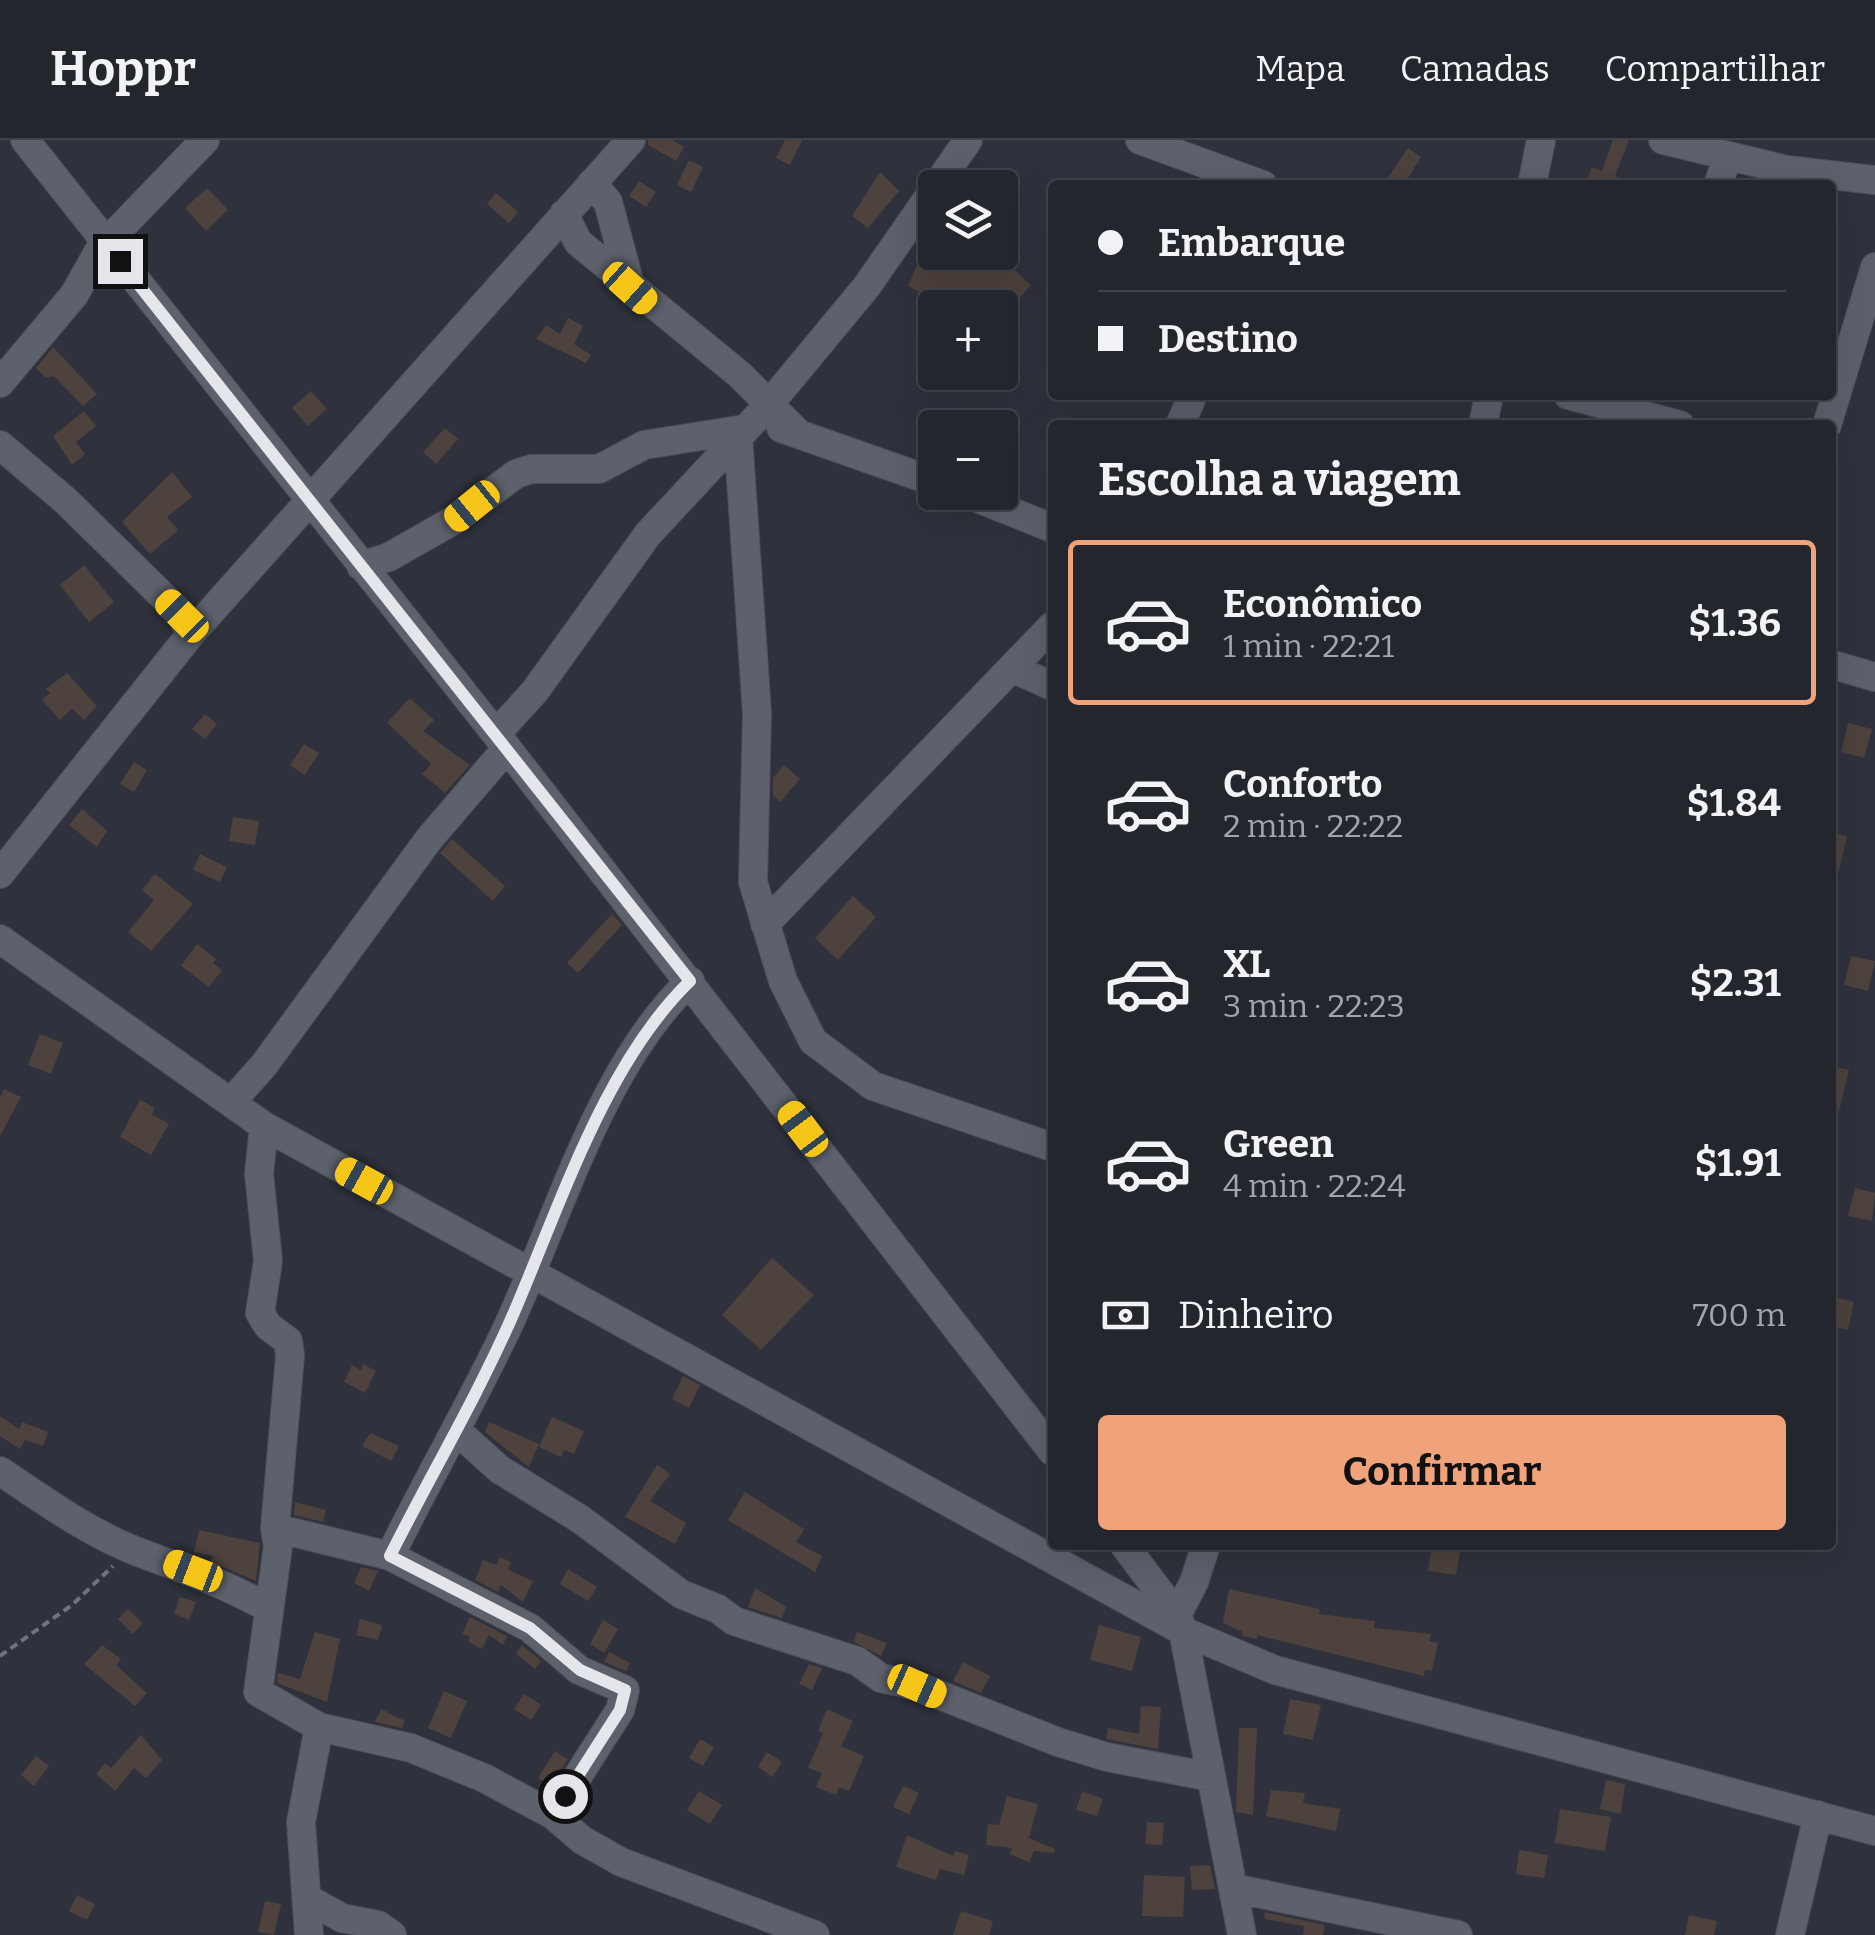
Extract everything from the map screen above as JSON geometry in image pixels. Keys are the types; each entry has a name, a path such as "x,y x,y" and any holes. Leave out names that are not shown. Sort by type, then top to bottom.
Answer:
{"street":[{"path":"24,140 107,255 502,741 1048,1446"},
{"path":"0,383 206,140"},
{"path":"0,874 193,623 311,503 630,140"},
{"path":"947,170 968,140"},
{"path":"1140,140 1249,180"},
{"path":"1533,180 1541,140"},
{"path":"1663,140 1727,158 1875,180"},
{"path":"1720,180 1727,158"},
{"path":"592,183 608,202 630,288"},
{"path":"231,1102 264,1065 502,741 648,534 749,429 867,286 918,212"},
{"path":"564,214 578,242 727,369 749,429 756,713 753,882 784,981 813,1041 873,1086 1048,1146"},
{"path":"1836,393 1875,267"},
{"path":"727,369 749,429"},
{"path":"1609,400 1641,404 1671,420"},
{"path":"362,566 389,556 454,520 516,474 531,469 599,469 644,446 749,429 796,430 918,476"},
{"path":"0,445 66,501 193,623"},
{"path":"1007,510 1048,526"},
{"path":"765,924 1048,631"},
{"path":"1836,666 1875,676"},
{"path":"1014,669 1048,684"},
{"path":"0,939 264,1126 530,1273 1274,1670 1875,1831"},
{"path":"390,1556 457,1431 626,1065 668,1003 690,981"},
{"path":"264,1126 260,1174 268,1261 260,1313 268,1326 288,1341 290,1356 275,1528 278,1546 258,1692 320,1726 434,1756 553,1815 582,1840 621,1862 814,1935"},
{"path":"457,1431 499,1469 580,1519 680,1594 718,1609 734,1621 857,1661 880,1678 917,1686 1058,1742 1107,1757 1211,1776"},
{"path":"0,1471 132,1549 223,1582 268,1608"},
{"path":"275,1528 390,1556 530,1628 580,1670 625,1690 620,1710 553,1815"},
{"path":"1128,1550 1180,1623 1242,1935"},
{"path":"1180,1623 1204,1550"},
{"path":"310,1935 310,1900 300,1822 320,1726"},
{"path":"1790,1935 1818,1815"},
{"path":"1233,1888 1458,1935"},
{"path":"310,1900 342,1918 378,1925 392,1935"}],"path":[{"path":"0,1656 72,1606 132,1549"}],"building":[{"path":"648,140 672,140 684,147 676,161 648,145"},
{"path":"785,140 802,140 790,165 776,158"},
{"path":"1613,140 1629,140 1615,176 1624,180 1587,180 1592,167 1602,171"},
{"path":"1408,148 1421,157 1407,180 1386,180"},
{"path":"689,160 703,167 691,192 677,185"},
{"path":"880,172 899,191 868,228 852,216"},
{"path":"639,181 656,192 646,207 629,196"},
{"path":"207,188 228,210 206,231 185,208"},
{"path":"496,193 518,212 509,223 487,204"},
{"path":"918,263 918,270 1015,270 1031,285 1018,300 1018,290 918,291 908,286"},
{"path":"568,318 583,326 574,344 591,355 586,363 536,339 546,325 560,334"},
{"path":"53,347 97,394 83,406 54,376 46,378 36,368"},
{"path":"311,391 327,409 308,426 292,408"},
{"path":"84,411 96,426 76,442 85,454 72,465 53,436"},
{"path":"445,428 458,439 436,464 423,452"},
{"path":"172,472 192,497 167,517 178,530 150,554 122,522"},
{"path":"84,565 114,602 89,622 60,585"},
{"path":"67,673 97,706 84,720 72,709 60,720 42,700 50,693 46,689"},
{"path":"410,698 434,720 423,731 470,765 445,793 422,774 431,764 387,723"},
{"path":"205,714 217,724 205,739 192,729"},
{"path":"1848,723 1872,729 1864,758 1841,752"},
{"path":"304,744 319,753 305,775 290,765"},
{"path":"134,762 147,770 134,792 120,784"},
{"path":"784,765 800,779 780,802 773,795 773,778"},
{"path":"82,809 107,831 97,847 69,825"},
{"path":"233,817 259,821 255,845 229,841"},
{"path":"1836,833 1847,836 1836,883"},
{"path":"452,839 505,886 493,901 440,853"},
{"path":"200,854 227,867 220,882 193,870"},
{"path":"155,874 193,904 151,951 128,932 154,900 142,890"},
{"path":"853,896 876,917 838,960 815,938"},
{"path":"612,914 622,925 578,973 567,963"},
{"path":"197,944 216,959 213,963 222,970 209,987 181,966"},
{"path":"1851,956 1875,961 1868,991 1844,985"},
{"path":"40,1034 63,1043 51,1074 28,1065"},
{"path":"1836,1067 1849,1070 1836,1124"},
{"path":"4,1089 21,1097 0,1136 0,1097"},
{"path":"140,1100 155,1108 152,1114 169,1124 151,1155 120,1137"},
{"path":"1855,1188 1875,1193 1872,1221 1848,1216"},
{"path":"772,1258 814,1295 761,1350 722,1315"},
{"path":"1836,1298 1854,1302 1848,1330 1836,1327"},
{"path":"363,1364 376,1371 365,1393 344,1382 352,1365 361,1370"},
{"path":"683,1376 700,1385 689,1408 672,1399"},
{"path":"0,1416 19,1429 22,1422 48,1432 43,1446 25,1440 20,1449 0,1436"},
{"path":"552,1417 584,1431 574,1454 564,1450 561,1457 539,1447"},
{"path":"489,1422 539,1444 529,1467 485,1432"},
{"path":"370,1433 399,1446 391,1461 362,1446"},
{"path":"657,1465 670,1474 650,1501 686,1523 675,1544 625,1517"},
{"path":"745,1492 804,1529 796,1542 822,1556 815,1572 728,1520"},
{"path":"295,1502 326,1510 323,1522 294,1515"},
{"path":"199,1530 260,1543 256,1581 211,1562 213,1556 194,1552"},
{"path":"1431,1550 1460,1550 1456,1575 1428,1571"},
{"path":"500,1557 511,1562 508,1570 533,1581 523,1602 501,1585 498,1592 475,1580 483,1560 496,1565"},
{"path":"361,1567 378,1571 369,1591 354,1583"},
{"path":"568,1569 597,1587 588,1601 560,1584"},
{"path":"755,1588 786,1607 782,1618 748,1607"},
{"path":"1229,1589 1320,1609 1319,1614 1375,1621 1374,1628 1431,1634 1429,1641 1438,1643 1432,1671 1425,1670 1424,1676 1257,1635 1257,1639 1242,1636 1243,1632 1223,1623"},
{"path":"180,1597 196,1602 189,1620 174,1614"},
{"path":"128,1609 143,1623 133,1634 118,1619"},
{"path":"470,1617 507,1636 503,1645 489,1635 482,1649 468,1642 470,1637 462,1634"},
{"path":"360,1619 382,1625 378,1640 356,1635"},
{"path":"603,1620 618,1629 604,1653 590,1644"},
{"path":"1099,1625 1141,1637 1132,1671 1090,1660"},
{"path":"315,1632 340,1639 327,1702 277,1683 278,1673 300,1679"},
{"path":"857,1632 887,1643 881,1656 854,1642"},
{"path":"102,1645 121,1659 116,1665 147,1693 135,1706 84,1664"},
{"path":"522,1645 541,1661 535,1669 516,1654"},
{"path":"609,1652 630,1663 626,1671 604,1662"},
{"path":"963,1662 990,1676 981,1693 953,1681"},
{"path":"809,1664 822,1668 812,1690 799,1684"},
{"path":"444,1691 467,1701 451,1738 428,1728"},
{"path":"524,1694 541,1705 531,1720 514,1709"},
{"path":"1290,1699 1321,1705 1313,1740 1283,1734"},
{"path":"1141,1706 1161,1707 1158,1749 1106,1739 1108,1728 1139,1734"},
{"path":"381,1709 405,1721 402,1728 375,1722"},
{"path":"827,1709 853,1721 841,1746 864,1756 849,1791 839,1787 836,1795 816,1787 822,1773 808,1768 823,1733 818,1731"},
{"path":"1239,1728 1257,1728 1253,1815 1236,1812"},
{"path":"141,1735 162,1760 146,1778 134,1768 115,1791 96,1774 105,1763 111,1768"},
{"path":"700,1739 714,1747 703,1766 689,1758"},
{"path":"555,1751 568,1759 551,1786 538,1778"},
{"path":"767,1752 782,1762 772,1777 758,1767"},
{"path":"36,1756 49,1766 34,1786 21,1775"},
{"path":"1606,1780 1625,1784 1621,1814 1600,1809"},
{"path":"903,1786 919,1793 909,1814 893,1807"},
{"path":"1271,1790 1305,1793 1303,1803 1340,1809 1336,1831 1266,1816"},
{"path":"699,1791 722,1805 710,1824 687,1810"},
{"path":"1082,1791 1103,1799 1097,1816 1076,1810"},
{"path":"1007,1796 1038,1804 1029,1838 1055,1849 1054,1853 1034,1851 1029,1862 1010,1854 1012,1848 986,1845 988,1824 999,1825"},
{"path":"1560,1809 1611,1817 1605,1851 1555,1843"},
{"path":"1147,1822 1164,1823 1162,1845 1145,1844"},
{"path":"907,1835 953,1856 955,1851 969,1855 964,1875 940,1869 936,1880 896,1867"},
{"path":"1519,1850 1548,1855 1544,1878 1516,1874"},
{"path":"1210,1865 1215,1889 1192,1890 1190,1866"},
{"path":"1144,1875 1185,1877 1183,1917 1142,1916"},
{"path":"77,1895 95,1904 87,1920 69,1911"},
{"path":"265,1901 281,1904 274,1935 258,1932"},
{"path":"961,1911 993,1921 989,1935 953,1935"},
{"path":"1264,1912 1325,1925 1323,1935 1303,1935 1304,1926 1265,1919"},
{"path":"1689,1915 1717,1921 1714,1935 1685,1935"}],"route":[{"path":"120,261 690,981 652,1024 626,1065 489,1367 390,1556 530,1628 580,1670 625,1690 620,1710 565,1796"}]}
